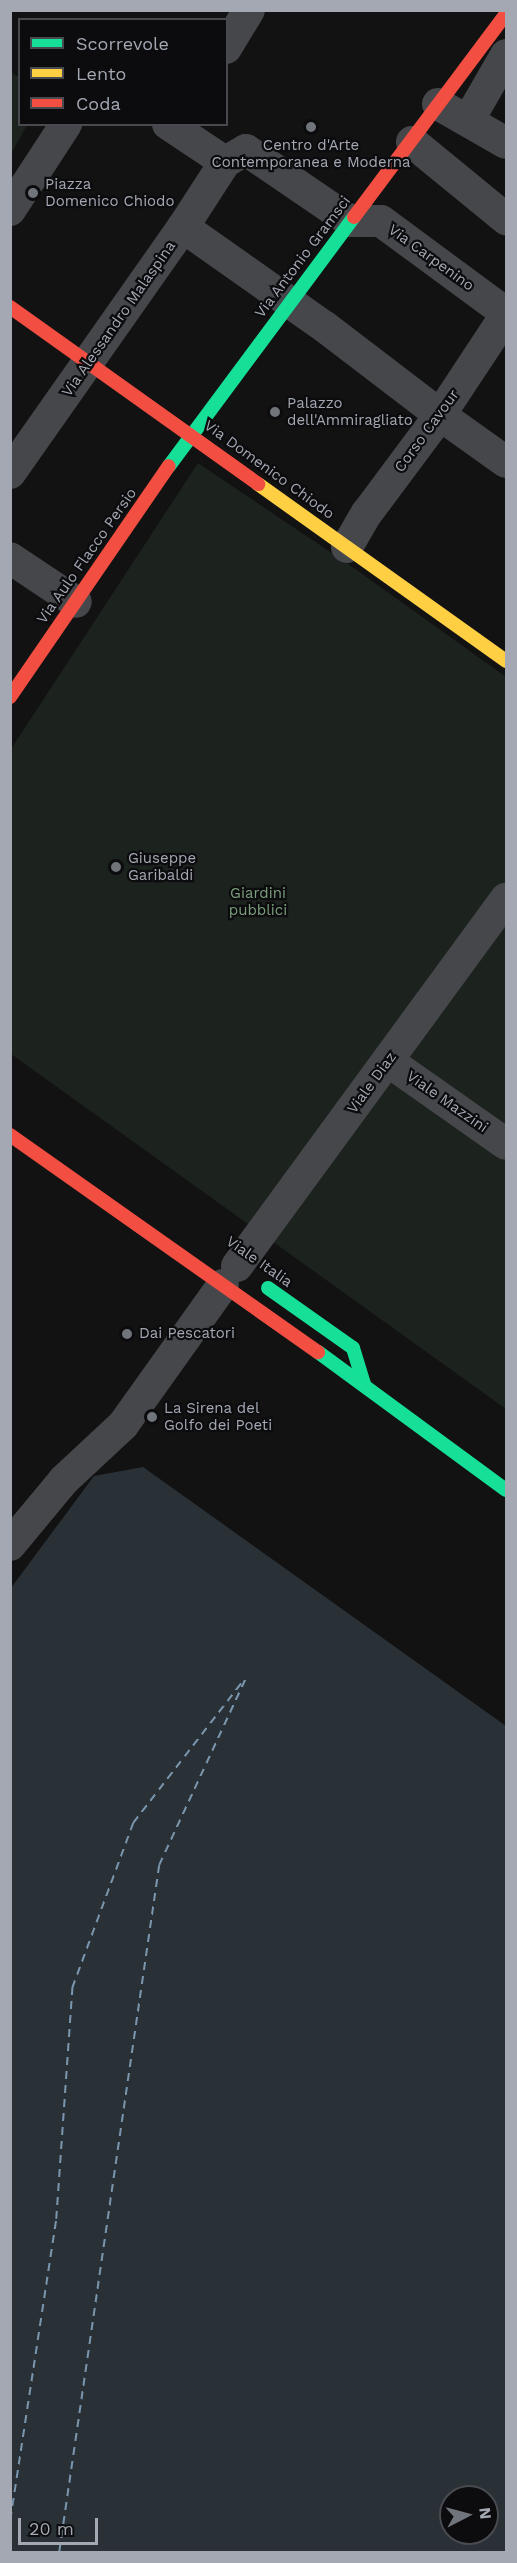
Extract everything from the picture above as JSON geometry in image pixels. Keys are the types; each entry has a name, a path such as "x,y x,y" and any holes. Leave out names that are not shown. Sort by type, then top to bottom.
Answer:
{"street":[{"path":"228,45 249,10"},
{"name":"Via Antonio Gramsci","path":"191,434 507,14"},
{"path":"468,121 507,55"},
{"path":"438,104 507,143"},
{"path":"15,204 65,126"},
{"path":"175,126 225,162 246,150 350,221"},
{"path":"412,142 507,219"},
{"name":"Via Alessandro Malaspina","path":"10,474 183,227 225,162"},
{"name":"Via Carpenino","path":"350,221 381,222 507,314"},
{"path":"183,227 325,327 440,415 507,462"},
{"name":"Via Domenico Chiodo","path":"10,307 507,661"},
{"name":"Corso Cavour","path":"347,547 367,513 440,415 507,314"},
{"name":"Via Aulo Flacco Persio","path":"10,697 191,434"},
{"path":"10,558 76,602"},
{"name":"Viale Diaz","path":"10,1545 64,1480 123,1425 238,1273 388,1061 507,899"},
{"name":"Viale Mazzini","path":"388,1061 507,1144"},
{"name":"Viale Italia","path":"10,1135 109,1204 238,1273 353,1348 364,1384"},
{"path":"109,1204 129,1204"},
{"name":"Viale Italia","path":"238,1273 364,1384 507,1490"}],"green space":[{"path":"10,72 18,76 18,126 26,126 11,154"},
{"name":"Giardini pubblici","path":"198,463 354,568 506,677 506,1409 11,1054 11,749"}],"shaded area":[{"path":"143,1467 506,1726 506,2552 11,2552 11,1588 94,1476"}],"ferry route":[{"path":"59,2552 159,1865 246,1678"},
{"path":"10,2520 56,2219 72,1988 133,1823 242,1682"}],"traffic: fast":[{"path":"169,466 354,217"},
{"path":"268,1288 353,1348 364,1384"},
{"path":"318,1352 506,1490"}],"traffic: slow":[{"path":"258,484 506,661"}],"traffic: jam":[{"path":"354,217 506,14"},
{"path":"10,307 258,484"},
{"path":"10,697 169,466"},
{"path":"10,1135 318,1352"}],"place":[{"name":"Centro d'Arte Contemporanea e Moderna","path":"311,127"},
{"name":"Piazza Domenico Chiodo","path":"33,193"},
{"name":"Palazzo dell'Ammiragliato","path":"275,412"},
{"name":"Giuseppe Garibaldi","path":"116,867"},
{"name":"Dai Pescatori","path":"127,1334"},
{"name":"La Sirena del Golfo dei Poeti","path":"152,1417"}]}
